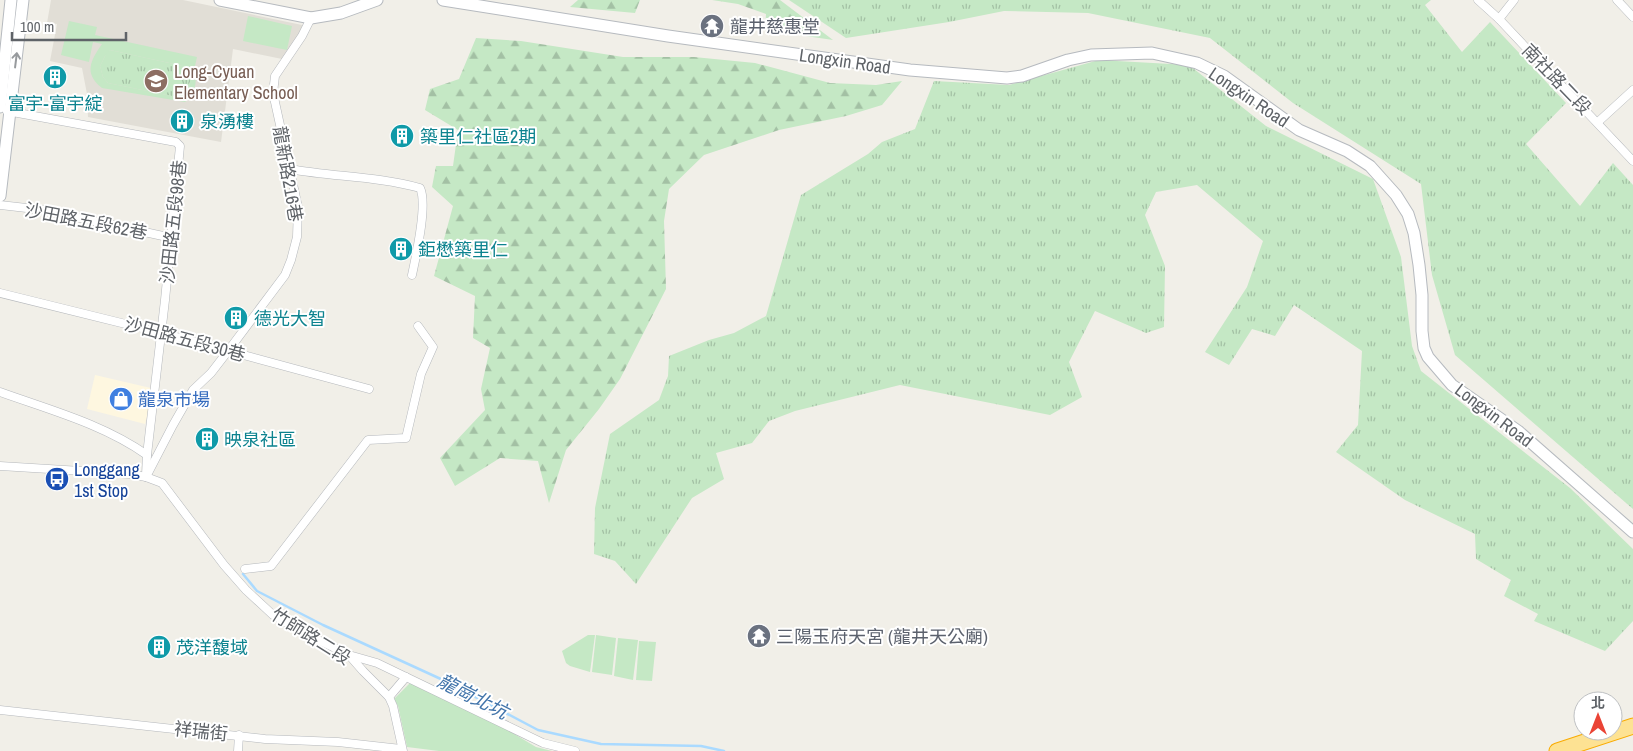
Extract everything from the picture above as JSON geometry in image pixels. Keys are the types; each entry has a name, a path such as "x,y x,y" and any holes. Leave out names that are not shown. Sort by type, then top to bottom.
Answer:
{"highway":[{"path":"1557,751 1633,726"}],"street":[{"path":"0,196 11,0"},
{"path":"4,109 11,95 23,0"},
{"path":"220,0 311,18 341,13 377,0"},
{"name":"Longxin Road","path":"443,0 668,36 910,70 1007,78 1022,76 1068,60 1091,55 1152,53 1197,63 1224,76 1299,130 1347,151 1370,166 1380,176 1404,207 1414,233 1422,295 1422,331 1424,348 1428,357 1452,384 1518,431 1633,532"},
{"name":"南社路二段","path":"1478,0 1499,19 1633,161"},
{"path":"1499,19 1514,0"},
{"path":"1617,0 1633,17"},
{"name":"龍新路216巷","path":"146,477 194,390 211,373 228,351 285,274 291,260 298,237 298,207 273,93 275,76 302,36 311,18"},
{"path":"1598,122 1633,90"},
{"name":"沙田路五段98巷","path":"4,109 176,142 180,146 146,477"},
{"path":"290,169 358,176 420,188 423,194 421,218 412,275"},
{"name":"沙田路五段62巷","path":"0,206 44,210 172,238"},
{"name":"沙田路五段30巷","path":"0,293 162,332 368,389"},
{"path":"245,569 271,566 368,440 406,438 421,374 433,347 418,326"},
{"path":"0,392 101,429 129,443 147,455"},
{"path":"0,466 130,474 146,477"},
{"name":"竹師路二段","path":"146,477 162,483 224,565 246,590 273,615 349,655 389,697 393,706 402,750"},
{"path":"349,655 377,664 406,677 543,743 574,751"},
{"path":"389,697 406,677"},
{"name":"祥瑞街","path":"0,710 265,739 338,742 402,750"},
{"path":"238,751 239,735"}],"shaded area":[{"name":"Long-Cyuan Elementary School","path":"51,0 183,0 307,26 287,60 233,49 221,142 88,117 87,94 82,68 50,61 57,24 47,23"},
{"name":"龍泉市場","path":"95,375 155,389 145,424 87,409"}],"green space":[{"path":"578,0 640,0 635,13 570,7"},
{"path":"712,0 780,0 833,40 765,30 766,14 738,4"},
{"path":"789,0 1431,0 1425,5 1462,52 1490,22 1566,103 1526,144 1580,206 1613,163 1633,185 1633,509 1455,355 1432,275 1421,184 1293,103 1210,38 1088,13 1004,11 949,22 846,38"},
{"path":"248,16 292,26 287,50 243,41"},
{"path":"69,21 97,27 95,35 197,57 195,66 192,66 196,80 194,90 185,102 102,88 92,77 91,66 102,44 93,42 89,62 61,55","holes":["110,50 183,66 187,70 190,83 186,90 177,97 108,83 103,77 100,66"]},
{"path":"476,38 521,41 623,57 694,57 755,63 830,83 876,85 902,81 882,105 846,116 779,130 704,155 669,189 664,221 666,289 620,379 566,450 549,503 538,461 500,458 455,486 440,458 485,410 481,389 490,348 473,338 475,296 434,276 453,206 432,187 436,166 453,166 458,130 425,110 430,89 459,79"},
{"path":"110,50 183,66 187,70 190,83 186,90 177,97 108,83 103,77 100,66"},
{"path":"1099,60 1189,65 1266,126 1373,179 1401,257 1412,346 1421,371 1570,488 1633,549 1633,621 1605,651 1534,621 1538,614 1504,596 1511,580 1476,559 1475,534 1405,500 1336,452 1358,425 1362,351 1294,305 1275,336 1252,329 1229,365 1205,352 1247,287 1263,241 1197,185 1156,192 1145,215 1165,266 1164,327 1146,333 1095,311 1069,362 1082,397 1050,415 900,385 795,411 769,421 752,443 716,453 724,479 692,498 636,584 615,561 594,554 595,508 610,434 659,400 668,376 669,356 709,340 734,333 766,316 801,195 868,154 882,142 915,129 934,81 1009,85"},
{"path":"588,635 595,635 590,672 566,663 562,651"},
{"path":"596,635 616,638 612,675 592,672"},
{"path":"618,638 638,640 633,680 614,676"},
{"path":"639,641 656,642 652,681 636,680"},
{"path":"410,683 506,729 536,747 552,751 439,751 407,747 398,706 394,699"}],"waterway":[{"name":"龍崗北坑","path":"243,574 257,591 323,625 443,680 538,730 601,744 701,746 724,751"}],"place":[{"name":"龍井慈惠堂","path":"712,26"},
{"name":"富宇-富宇綻","path":"55,77"},
{"name":"Long-Cyuan Elementary School","path":"156,81"},
{"name":"泉湧樓","path":"182,121"},
{"name":"築里仁社區2期","path":"402,136"},
{"name":"鉅懋築里仁","path":"401,249"},
{"name":"德光大智","path":"236,318"},
{"name":"龍泉市場","path":"121,399"},
{"name":"映泉社區","path":"207,439"},
{"name":"Longgang 1st Stop","path":"57,479"},
{"name":"三陽玉府天宮 (龍井天公廟)","path":"759,636"},
{"name":"茂洋馥域","path":"159,647"}]}
